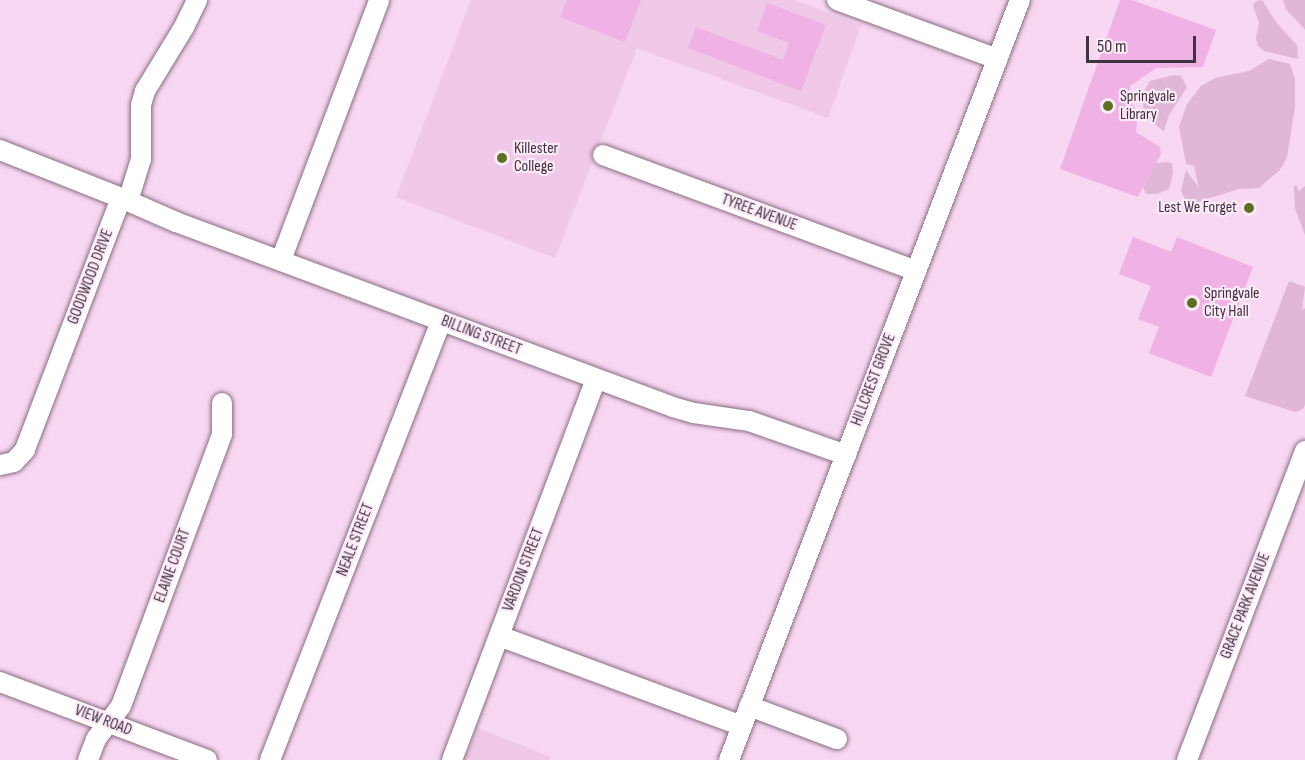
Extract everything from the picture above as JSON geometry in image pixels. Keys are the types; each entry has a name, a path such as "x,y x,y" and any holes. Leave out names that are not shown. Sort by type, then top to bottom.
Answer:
{"street":[{"name":"GOODWOOD DRIVE","path":"0,465 14,462 25,450 141,159 141,105 145,91 184,27 196,0"},
{"path":"281,260 379,0"},
{"path":"837,0 997,58"},
{"name":"HILLCREST GROVE","path":"729,760 1020,0"},
{"path":"0,150 125,199"},
{"name":"TYREE AVENUE","path":"603,155 916,272"},
{"name":"BILLING STREET","path":"125,199 167,218 596,380 694,413 749,421 846,455"},
{"name":"NEALE STREET","path":"270,760 441,321"},
{"name":"VARDON STREET","path":"452,760 596,380"},
{"name":"ELAINE COURT","path":"88,760 96,739 121,706 222,434 222,403"},
{"name":"GRACE PARK AVENUE","path":"1187,760 1305,451"},
{"path":"499,636 742,726"},
{"name":"VIEW ROAD","path":"0,682 207,760"},
{"path":"749,706 837,739"}],"shaded area":[{"name":"Killester College","path":"471,0 794,0 861,25 828,118 637,48 555,258 396,197"},
{"path":"1262,0 1276,22 1297,45 1298,59 1264,51 1258,46 1256,38 1259,22 1253,6 1256,1"},
{"path":"1283,0 1305,0 1305,30 1286,9"},
{"path":"1269,59 1290,64 1295,79 1295,107 1287,157 1280,170 1259,188 1239,189 1194,203 1185,199 1181,191 1186,170 1199,188 1194,166 1186,164 1179,127 1187,104 1201,86 1215,78 1249,71"},
{"path":"1174,75 1181,76 1187,87 1169,115 1164,131 1143,116 1144,91 1150,81"},
{"path":"1156,163 1172,164 1173,173 1169,189 1157,194 1146,194 1143,187"},
{"path":"1296,185 1299,191 1305,186 1305,235 1295,209 1294,187"},
{"path":"1289,281 1305,287 1302,310 1305,308 1305,405 1303,409 1295,412 1245,396"},
{"path":"478,728 551,757 549,760 465,760"}],"building":[{"path":"567,0 641,0 625,42 560,17"},
{"name":"Springvale Library","path":"1120,0 1132,0 1216,30 1203,67 1156,68 1130,86 1129,99 1138,113 1136,132 1160,147 1161,154 1138,197 1060,169"},
{"path":"767,3 826,25 801,91 688,48 696,27 783,60 789,43 757,31"},
{"name":"Springvale City Hall","path":"1133,237 1171,252 1177,237 1253,267 1211,377 1149,353 1159,327 1138,319 1151,286 1119,274"}],"place":[{"name":"Springvale Library","path":"1108,106"},
{"name":"Killester College","path":"502,158"},
{"name":"Lest We Forget","path":"1249,208"},
{"name":"Springvale City Hall","path":"1192,303"}]}
